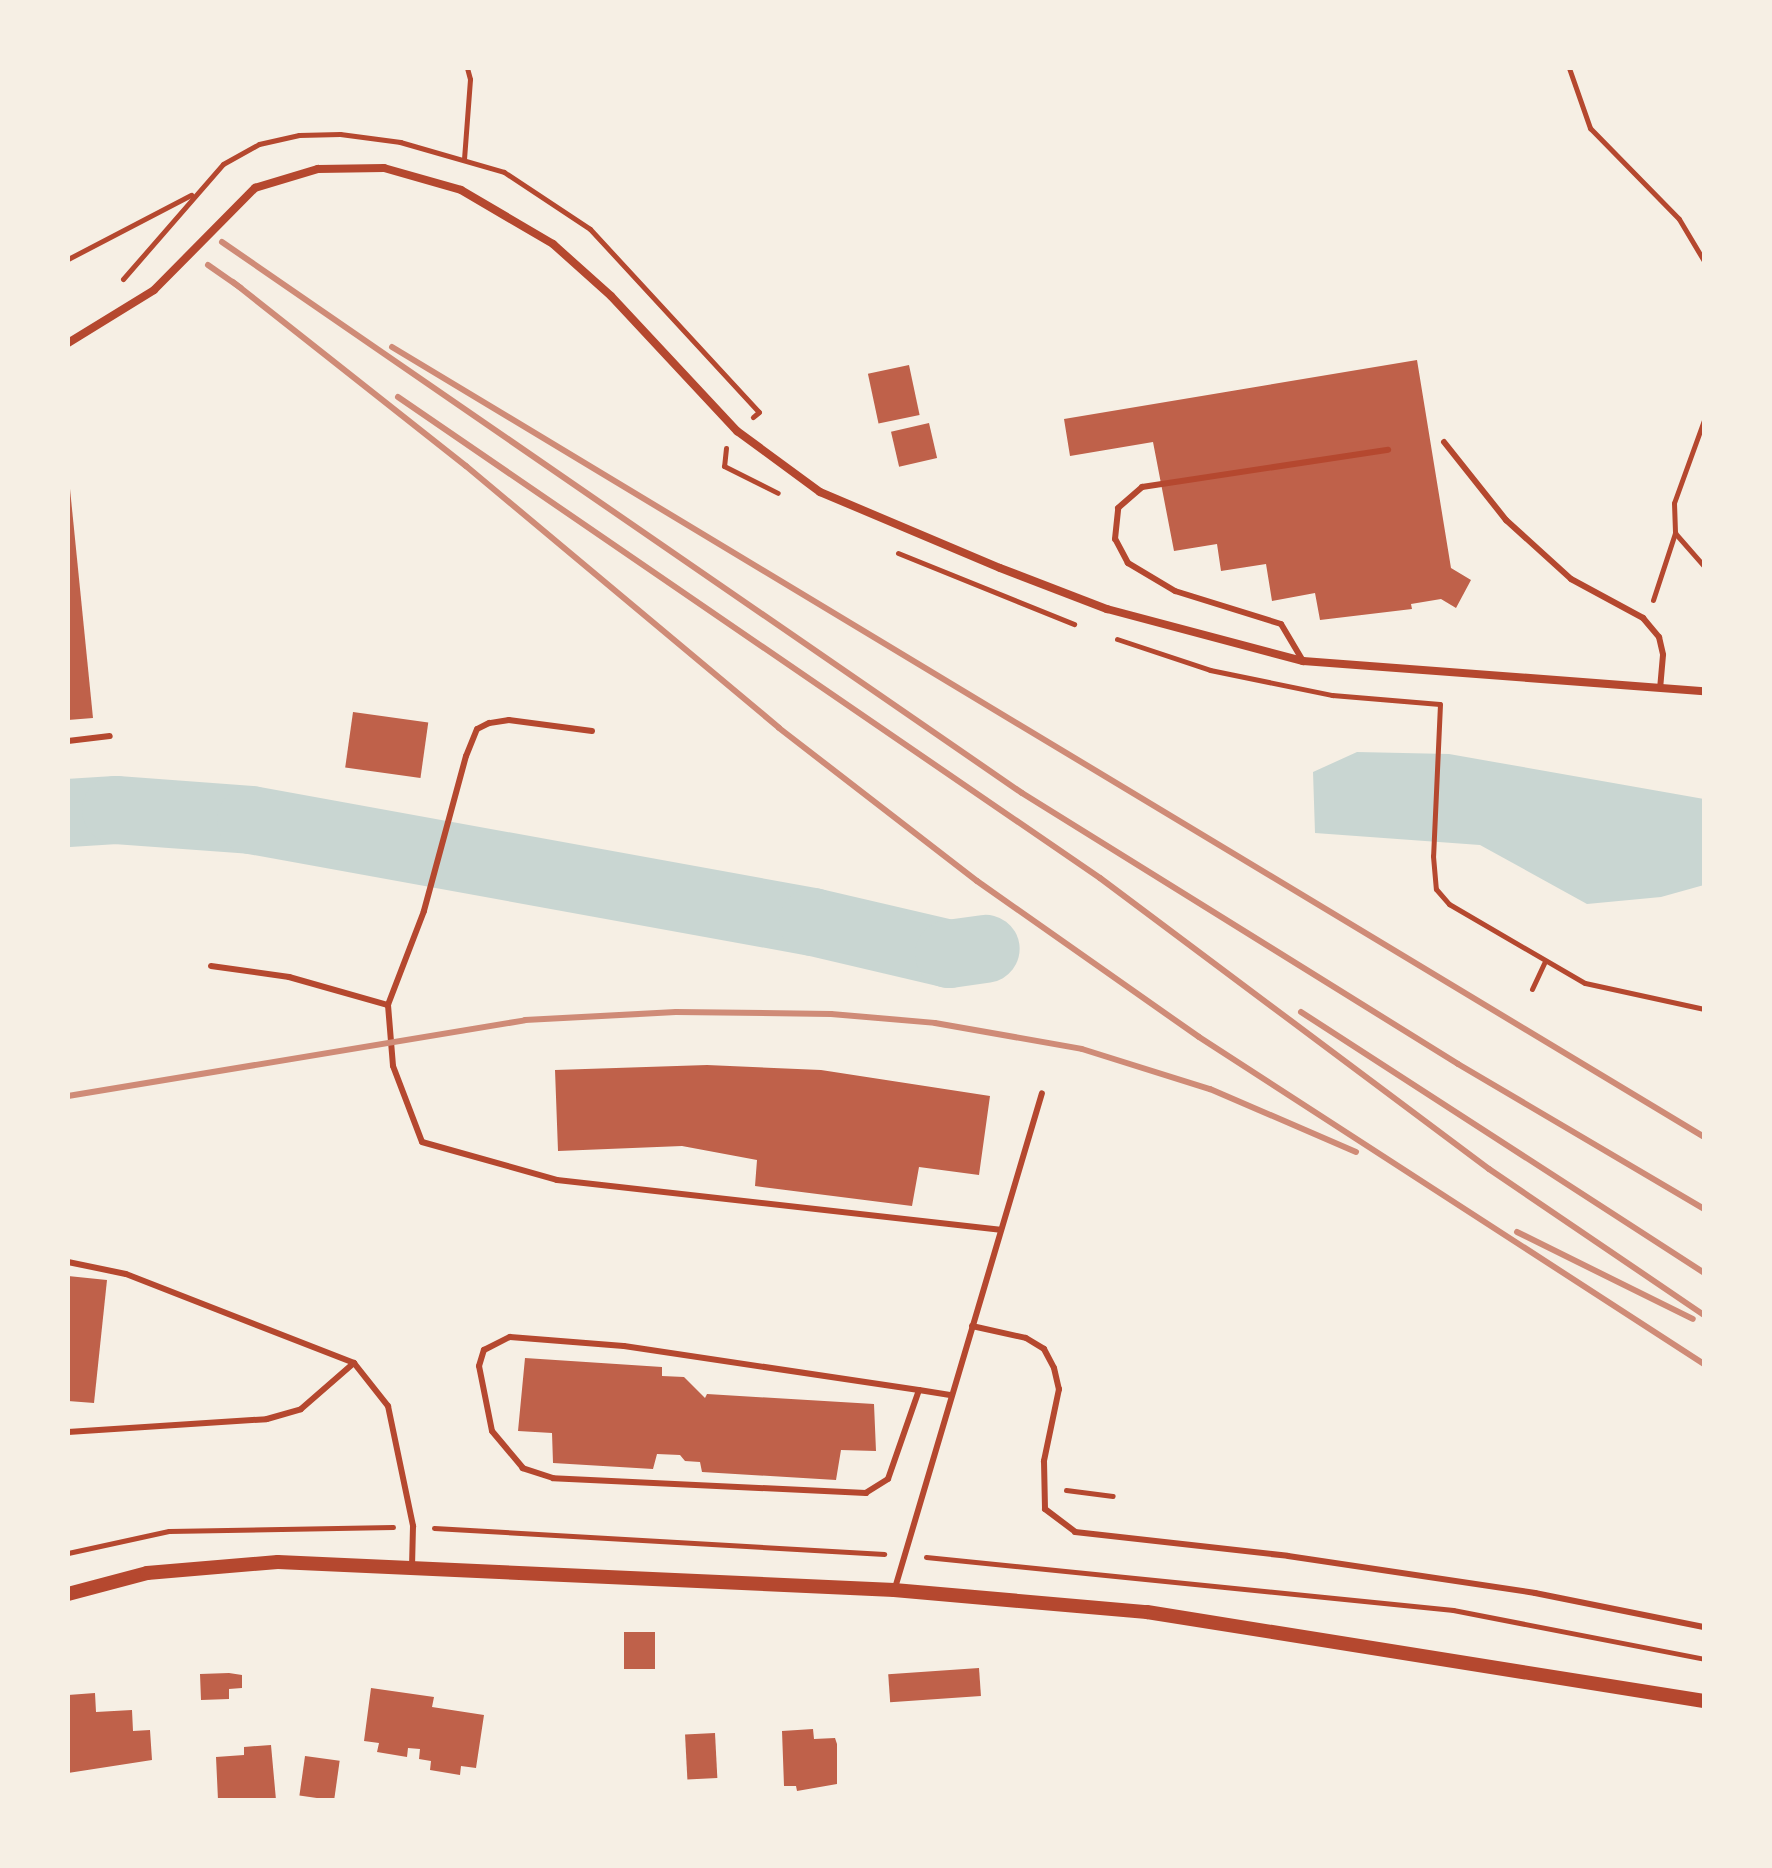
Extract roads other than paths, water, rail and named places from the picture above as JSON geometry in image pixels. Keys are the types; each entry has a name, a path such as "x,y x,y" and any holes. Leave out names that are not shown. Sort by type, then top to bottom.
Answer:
{"street":[{"path":"68,343 154,290 255,188 318,169 384,168 461,190 553,244 611,296 737,431 820,492 957,551 1107,609 1303,661 1704,691"},
{"path":"68,1594 147,1573 213,1564 412,1568 894,1590 1147,1612 1704,1701"}],"lane":[{"path":"1444,442 1506,520 1571,579 1643,618 1661,646 1660,688"},
{"path":"1303,661 1281,624 1175,591 1128,563 1115,539 1118,508 1142,487 1388,450"},
{"path":"592,731 509,720 477,729 446,826 424,911 388,1005 393,1066 422,1142 557,1180 1000,1230"},
{"path":"68,741 110,736"},
{"path":"211,966 289,977 388,1005"},
{"path":"894,1590 1042,1093"},
{"path":"68,1262 126,1274 354,1363 388,1406 413,1526 412,1568"},
{"path":"972,1326 1026,1338 1044,1349 1054,1368 1059,1389 1043,1486 1045,1509 1075,1532 1458,1581 1704,1627"},
{"path":"919,1390 888,1479 866,1493 553,1478 523,1468 492,1431 479,1366 484,1350 510,1337 624,1346 919,1390 952,1395"},
{"path":"68,1432 267,1419 301,1409 354,1363"}],"waterway":[{"path":"68,813 116,810 251,820 813,922 949,954 986,949"}],"railway":[{"path":"222,242 1022,793 1458,1064 1704,1209"},
{"path":"208,265 241,288"},
{"path":"233,282 466,466 779,728 977,881 1199,1037 1704,1364"},
{"path":"392,347 1704,1137"},
{"path":"398,397 1100,878 1489,1169 1704,1315"},
{"path":"68,1096 525,1020 676,1012 831,1014 935,1023 1082,1049 1210,1089 1356,1152"},
{"path":"1301,1012 1704,1273"},
{"path":"1517,1232 1693,1319"}]}
